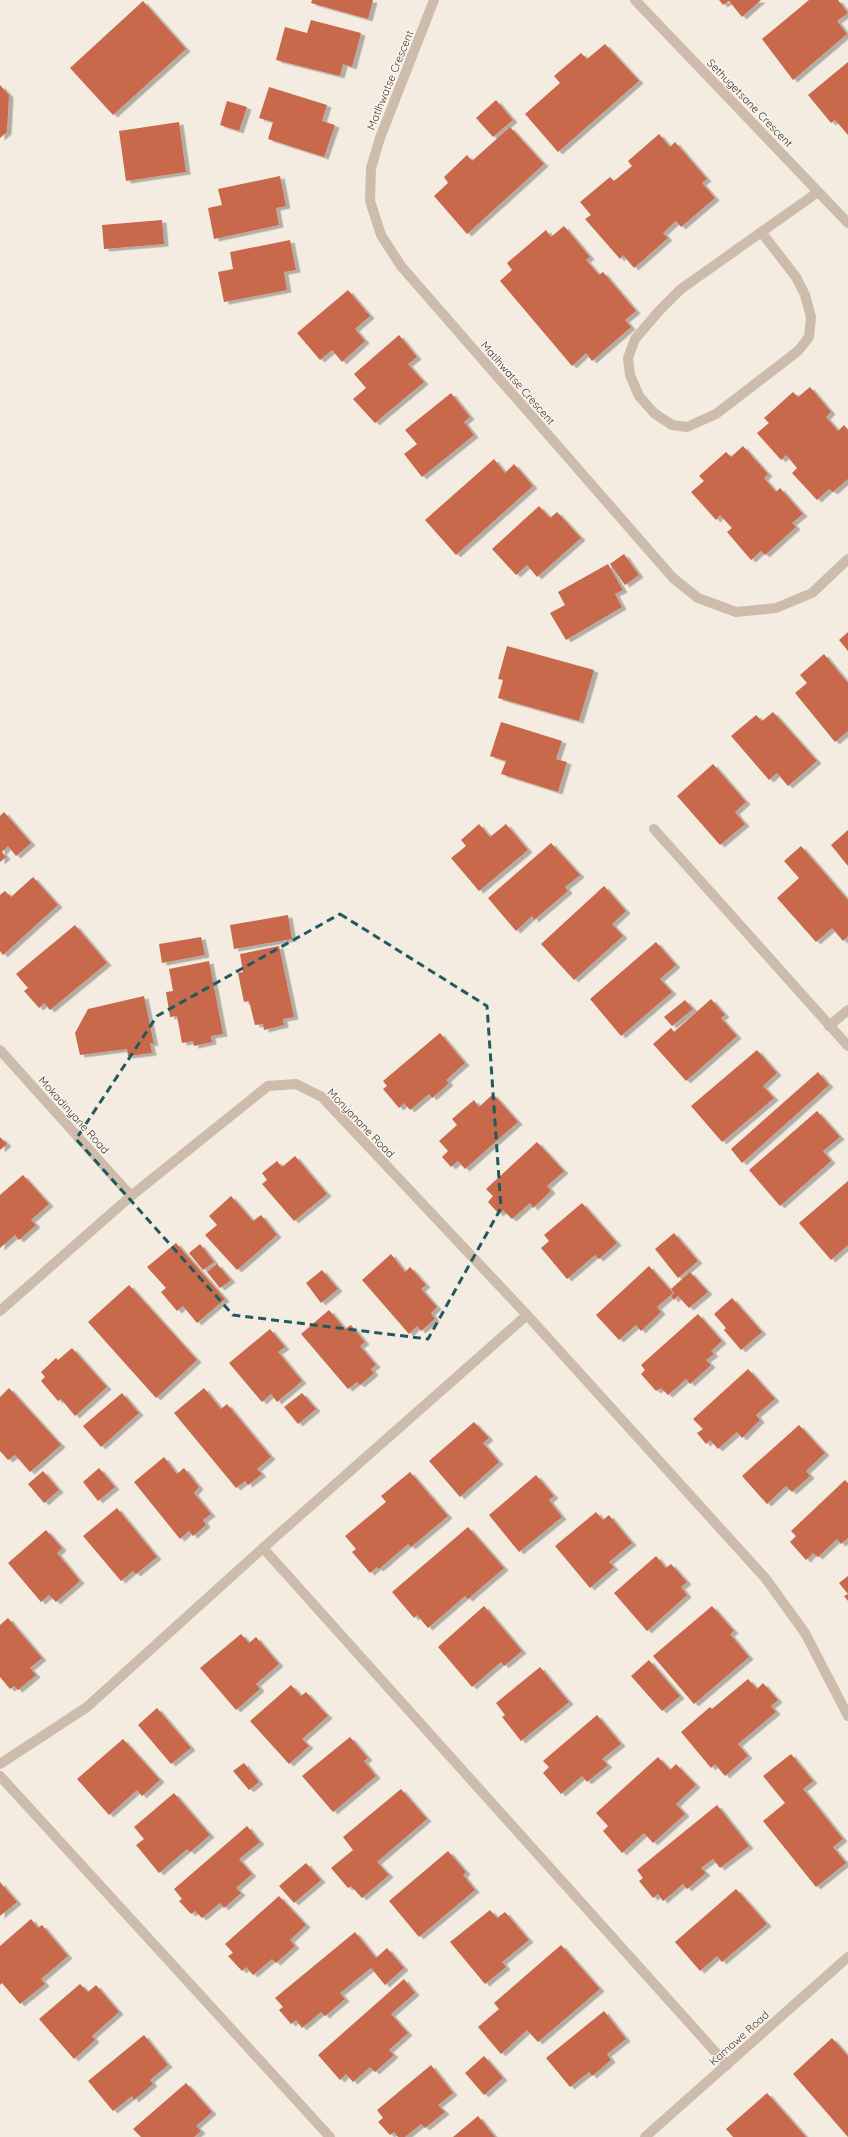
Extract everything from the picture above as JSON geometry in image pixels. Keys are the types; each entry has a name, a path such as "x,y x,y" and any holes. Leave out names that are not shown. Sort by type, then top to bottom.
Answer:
{"street":[{"name":"Matlhwatse Crescent","path":"434,0 380,138 371,168 370,201 381,235 401,266 672,578 698,598 736,612 776,608 812,593 848,559"},
{"name":"Sethugetsane Crescent","path":"634,0 848,223"},
{"path":"762,233 796,277 805,294 811,317 809,337 798,351 716,414 688,427 672,425 654,413 639,396 630,375 628,358 635,339 659,311 681,289 818,192"},
{"path":"654,829 848,1046"},
{"path":"829,1026 848,1010"},
{"name":"Mokadinyane Road","path":"0,1050 131,1196"},
{"name":"Monyanane Road","path":"0,1311 131,1196 268,1086 296,1084 322,1097 527,1315 766,1580 805,1633 848,1716"},
{"path":"0,1764 87,1707 527,1315"},
{"path":"264,1548 726,2065"},
{"path":"0,1776 330,2137"},
{"name":"Kamawe Road","path":"645,2137 848,1957"}],"highlighted area":[{"path":"340,914 487,1006 501,1208 428,1339 233,1315 76,1139 157,1016"}],"building":[{"path":"312,0 373,0 368,19 311,3"},
{"path":"719,0 761,0 742,17 729,1 723,5"},
{"path":"809,0 838,0 848,13 837,21 847,34 793,80 762,39"},
{"path":"143,1 186,49 113,115 70,68"},
{"path":"311,20 361,33 352,67 343,64 340,76 276,60 285,27 307,33"},
{"path":"605,44 639,81 558,152 525,114 560,83 554,76 581,53 587,59"},
{"path":"848,62 848,135 835,120 831,123 808,95"},
{"path":"0,85 9,95 7,132 0,138"},
{"path":"269,87 327,105 322,121 335,125 324,157 268,139 273,122 259,118"},
{"path":"496,100 513,120 493,137 476,118"},
{"path":"227,101 247,107 239,131 220,125"},
{"path":"179,122 186,172 126,181 119,131"},
{"path":"510,127 544,164 467,234 434,196 448,183 444,177 467,155 472,161"},
{"path":"659,134 670,147 675,142 707,179 702,183 715,198 681,227 676,221 663,233 668,238 634,268 623,255 620,259 585,219 591,215 580,202 610,177 614,181 632,166 628,161"},
{"path":"280,176 286,206 276,208 279,225 214,239 208,208 222,205 218,189"},
{"path":"162,220 164,244 104,249 102,225"},
{"path":"564,226 590,257 586,260 599,275 603,272 636,311 625,320 631,327 592,361 586,353 572,366 500,281 512,270 507,263 546,230 551,237"},
{"path":"290,240 296,270 284,272 287,290 224,302 218,272 233,269 230,252"},
{"path":"348,290 370,316 355,329 365,341 342,362 332,350 320,360 297,333"},
{"path":"399,335 417,357 408,364 424,382 375,423 353,399 366,388 354,374"},
{"path":"810,387 831,412 826,417 838,431 844,425 848,430 848,479 833,492 829,489 817,500 792,473 797,468 786,455 781,460 757,433 769,423 764,418 793,392 798,397"},
{"path":"451,393 470,417 464,422 474,435 422,477 404,454 417,444 405,430"},
{"path":"743,446 768,474 764,478 776,492 780,488 803,514 792,523 796,527 765,555 761,551 751,560 727,532 732,528 720,515 716,520 691,492 704,481 699,476 726,452 731,457"},
{"path":"494,459 505,473 514,464 533,486 456,555 425,520"},
{"path":"539,506 550,518 557,512 581,538 537,577 527,565 516,575 492,549"},
{"path":"624,554 639,575 625,585 610,564"},
{"path":"608,564 623,590 615,594 622,607 566,640 550,613 565,605 558,592"},
{"path":"848,632 848,651 839,640"},
{"path":"507,646 594,670 579,721 498,698 503,680 498,679"},
{"path":"824,654 848,683 848,731 835,742 795,693 807,683 800,675"},
{"path":"773,712 817,761 788,786 777,773 769,780 731,736 756,715 762,721"},
{"path":"501,722 562,741 556,759 567,762 558,792 501,774 506,761 490,756"},
{"path":"713,764 746,802 735,812 745,824 720,845 677,796"},
{"path":"4,812 31,843 16,856 8,846 2,852 6,857 0,862 0,816"},
{"path":"479,824 490,837 506,824 528,850 479,891 451,858 466,846 461,840"},
{"path":"848,830 848,866 831,845"},
{"path":"551,843 580,875 565,887 568,891 534,920 532,916 516,931 488,898"},
{"path":"801,846 848,900 848,936 843,941 832,928 816,942 777,898 799,878 784,861"},
{"path":"33,877 58,905 3,955 0,951 0,895 5,891 11,897"},
{"path":"604,886 626,911 612,924 623,936 574,980 541,944"},
{"path":"288,915 292,939 234,949 230,925"},
{"path":"75,925 107,963 50,1010 44,1003 39,1008 24,991 28,988 16,974"},
{"path":"201,937 205,955 162,963 159,944"},
{"path":"656,942 676,965 660,979 672,992 621,1036 590,999"},
{"path":"279,946 294,1017 283,1019 284,1025 264,1030 263,1024 255,1025 249,1001 244,1002 238,973 243,972 240,954"},
{"path":"209,961 223,1034 211,1036 212,1042 194,1046 193,1041 182,1043 177,1016 170,1017 166,992 173,991 169,969"},
{"path":"144,996 154,1044 150,1043 152,1053 128,1056 127,1049 80,1055 75,1033 88,1009"},
{"path":"711,999 725,1015 721,1018 737,1036 686,1081 653,1044 671,1028 674,1032"},
{"path":"685,1000 693,1009 672,1026 664,1017"},
{"path":"440,1033 465,1063 446,1080 449,1083 432,1098 429,1094 410,1110 404,1103 399,1108 383,1089 387,1086 383,1081"},
{"path":"757,1050 777,1073 763,1086 774,1098 722,1142 691,1106"},
{"path":"818,1072 829,1085 742,1163 731,1149"},
{"path":"493,1094 518,1122 465,1169 458,1161 451,1167 442,1157 448,1151 439,1141 457,1125 452,1119 474,1100 479,1107"},
{"path":"817,1111 840,1137 823,1151 831,1161 780,1206 749,1170"},
{"path":"0,1137 7,1144 0,1150"},
{"path":"537,1142 564,1171 547,1186 551,1191 533,1208 530,1203 512,1219 503,1210 499,1214 488,1202 493,1196 486,1189"},
{"path":"295,1156 327,1194 294,1221 262,1184 267,1180 262,1173 277,1161 282,1167"},
{"path":"23,1175 49,1204 31,1220 36,1225 19,1240 15,1235 0,1248 0,1195"},
{"path":"848,1181 848,1245 831,1260 799,1223"},
{"path":"231,1196 253,1221 261,1215 277,1235 237,1270 205,1235 217,1225 209,1216"},
{"path":"582,1203 617,1243 599,1259 595,1255 567,1279 541,1248 549,1241 544,1235"},
{"path":"674,1233 698,1261 678,1278 655,1249"},
{"path":"176,1243 225,1299 197,1323 183,1306 177,1311 161,1292 166,1288 147,1267"},
{"path":"200,1244 214,1262 203,1270 189,1253"},
{"path":"391,1254 405,1272 410,1267 426,1285 421,1289 437,1307 431,1313 435,1319 421,1331 417,1326 409,1334 362,1280"},
{"path":"217,1264 231,1280 220,1288 207,1272"},
{"path":"649,1266 673,1293 657,1307 661,1312 641,1331 636,1325 619,1340 596,1315"},
{"path":"322,1270 338,1289 321,1303 306,1283"},
{"path":"690,1272 708,1292 689,1308 678,1296 674,1300 671,1296 674,1293 671,1289"},
{"path":"129,1285 197,1360 156,1398 88,1322"},
{"path":"732,1298 762,1332 741,1350 724,1330 726,1328 714,1314"},
{"path":"329,1310 345,1329 351,1325 365,1342 360,1346 376,1365 371,1369 374,1373 360,1385 357,1382 348,1389 301,1334"},
{"path":"698,1314 722,1341 711,1351 714,1354 706,1360 711,1365 690,1384 686,1379 668,1395 661,1388 656,1391 641,1374 645,1370 641,1365"},
{"path":"270,1329 285,1347 278,1352 302,1381 277,1402 271,1394 262,1402 229,1363"},
{"path":"72,1348 107,1387 75,1416 61,1399 58,1401 41,1381 45,1377 41,1372 56,1358 58,1360"},
{"path":"748,1369 775,1399 756,1415 760,1420 742,1438 737,1432 718,1449 710,1440 706,1444 697,1433 703,1429 693,1419"},
{"path":"9,1388 61,1445 30,1472 15,1455 8,1460 0,1451 0,1397"},
{"path":"204,1388 221,1409 227,1404 271,1457 257,1469 262,1474 248,1485 245,1481 236,1488 174,1413"},
{"path":"122,1393 139,1413 101,1447 83,1426"},
{"path":"302,1393 316,1409 298,1424 284,1407"},
{"path":"474,1422 489,1438 483,1443 499,1462 460,1497 429,1461"},
{"path":"799,1425 825,1453 806,1471 810,1476 792,1492 786,1486 767,1504 742,1476"},
{"path":"164,1457 177,1474 184,1468 199,1487 194,1493 211,1514 203,1520 206,1525 193,1536 189,1531 180,1539 134,1482"},
{"path":"99,1468 115,1487 98,1501 83,1482"},
{"path":"43,1471 59,1490 44,1503 28,1484"},
{"path":"410,1472 448,1516 411,1547 408,1544 379,1569 377,1567 370,1573 352,1552 356,1549 345,1536 386,1502 381,1496"},
{"path":"536,1475 554,1496 549,1500 562,1517 519,1552 489,1515"},
{"path":"845,1480 848,1483 848,1538 841,1544 837,1539 818,1557 813,1553 806,1560 790,1542 796,1536 791,1531"},
{"path":"117,1508 157,1557 136,1574 133,1571 121,1581 83,1536"},
{"path":"596,1512 603,1520 609,1515 632,1543 609,1562 614,1567 590,1588 555,1546"},
{"path":"468,1527 504,1568 468,1599 465,1596 428,1628 417,1615 414,1618 392,1592"},
{"path":"46,1530 62,1548 57,1553 80,1581 56,1602 49,1595 41,1602 8,1563"},
{"path":"656,1556 666,1568 671,1564 687,1582 681,1587 687,1595 647,1631 614,1593"},
{"path":"848,1576 848,1594 839,1583"},
{"path":"848,1594 848,1601 844,1596"},
{"path":"484,1606 522,1651 504,1666 501,1662 472,1687 438,1647"},
{"path":"712,1606 734,1631 730,1634 749,1657 694,1704 653,1656"},
{"path":"8,1618 42,1658 30,1668 36,1675 18,1690 14,1686 10,1689 0,1677 0,1625"},
{"path":"241,1634 249,1643 256,1637 279,1664 256,1684 260,1689 236,1710 200,1668"},
{"path":"649,1660 680,1696 662,1711 631,1676"},
{"path":"540,1667 569,1702 521,1741 502,1717 505,1715 496,1703"},
{"path":"748,1679 757,1689 763,1683 778,1700 771,1706 776,1712 738,1744 748,1756 725,1776 715,1764 711,1768 681,1732 710,1707 712,1709"},
{"path":"291,1685 301,1696 306,1692 328,1716 302,1739 309,1746 289,1764 250,1721"},
{"path":"157,1708 191,1748 171,1764 138,1725"},
{"path":"597,1715 621,1744 602,1759 608,1765 587,1782 582,1776 561,1794 543,1773 549,1767 543,1761"},
{"path":"350,1737 368,1758 364,1761 376,1776 333,1812 302,1776"},
{"path":"123,1739 160,1780 142,1796 137,1790 109,1815 77,1779"},
{"path":"791,1754 813,1781 803,1789 843,1839 833,1847 846,1863 816,1887 763,1821 785,1803 763,1776"},
{"path":"658,1757 670,1770 676,1764 696,1785 676,1804 685,1814 653,1843 644,1833 622,1853 603,1831 608,1826 596,1813"},
{"path":"244,1763 259,1782 249,1790 233,1771"},
{"path":"401,1789 427,1819 377,1862 389,1875 362,1898 351,1886 348,1888 331,1868 353,1850 343,1837"},
{"path":"174,1793 210,1835 190,1852 187,1849 159,1873 136,1845 144,1839 134,1827"},
{"path":"717,1805 749,1846 720,1868 713,1859 701,1868 706,1873 687,1889 683,1884 663,1901 658,1894 653,1898 639,1881 643,1878 637,1870"},
{"path":"247,1826 260,1842 239,1859 252,1874 236,1888 241,1893 224,1908 220,1903 202,1918 195,1911 191,1914 179,1901 182,1899 174,1889"},
{"path":"448,1851 466,1872 463,1875 475,1890 419,1937 389,1901"},
{"path":"306,1863 321,1880 294,1903 279,1886"},
{"path":"0,1882 17,1902 0,1916"},
{"path":"736,1889 767,1924 722,1962 717,1956 700,1971 675,1942"},
{"path":"279,1896 306,1925 290,1940 295,1946 276,1963 272,1959 253,1975 246,1967 242,1971 228,1956 233,1953 225,1944"},
{"path":"490,1910 497,1918 505,1912 529,1940 502,1962 506,1967 485,1984 450,1942"},
{"path":"31,1919 38,1928 42,1925 68,1956 41,1979 45,1984 20,2004 2,1983 0,1985 0,1946"},
{"path":"355,1932 376,1958 387,1948 404,1968 385,1985 371,1968 340,1993 345,1999 325,2016 321,2012 302,2028 296,2020 291,2024 279,2010 283,2007 275,1998"},
{"path":"561,1945 600,1989 538,2042 527,2030 501,2054 478,2027 499,2009 494,2003"},
{"path":"404,1979 415,1993 391,2014 408,2033 389,2050 394,2055 375,2072 370,2067 353,2082 346,2074 340,2080 318,2055"},
{"path":"80,1984 88,1992 96,1985 119,2012 92,2036 95,2040 74,2059 39,2019"},
{"path":"604,2011 626,2039 607,2054 611,2060 592,2076 589,2072 570,2087 546,2058"},
{"path":"144,2035 168,2065 150,2080 153,2084 134,2100 132,2096 113,2111 88,2081"},
{"path":"832,2038 848,2056 848,2137 793,2074"},
{"path":"484,2056 503,2078 484,2095 465,2073"},
{"path":"431,2065 453,2093 438,2105 445,2112 425,2128 421,2124 405,2137 398,2137 394,2132 390,2135 378,2122 383,2118 377,2110"},
{"path":"186,2083 212,2112 196,2126 201,2131 194,2137 141,2137 133,2129"},
{"path":"767,2093 806,2137 733,2137 726,2129"},
{"path":"478,2116 495,2137 453,2137"}]}
